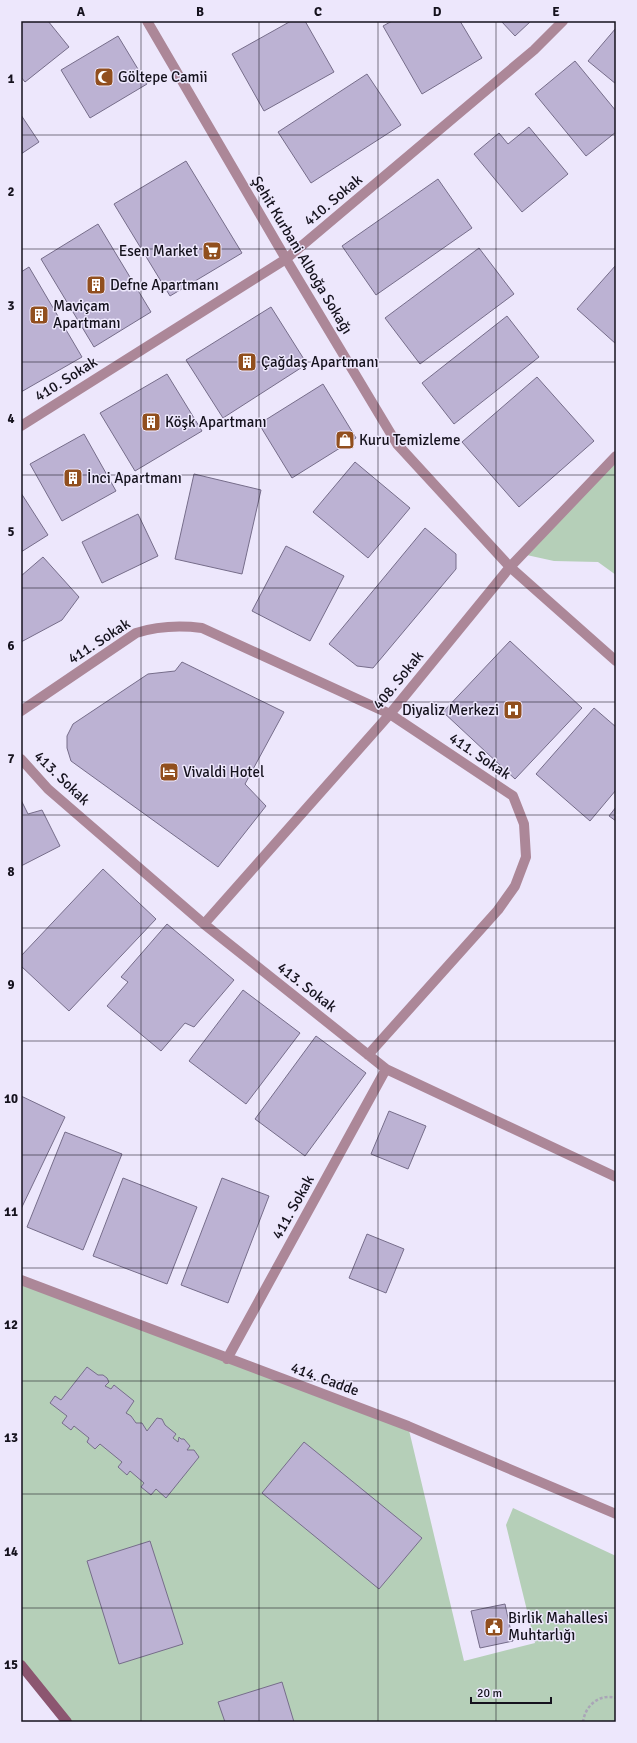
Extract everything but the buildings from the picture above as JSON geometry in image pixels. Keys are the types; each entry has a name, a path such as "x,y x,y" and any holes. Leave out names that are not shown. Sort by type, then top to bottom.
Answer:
{"main road":[{"path":"21,1665 67,1722"}],"street":[{"name":"Şehit Kurbani Alboğa Sokağı","path":"147,21 286,259 397,444 510,567 616,660"},
{"name":"410. Sokak","path":"21,426 286,259 534,50 563,21"},
{"name":"408. Sokak","path":"204,924 390,714 510,567 616,456"},
{"name":"411. Sokak","path":"21,711 136,633 151,628 174,625 202,628 390,714 513,796 524,824 526,857 515,886 498,910 368,1055"},
{"name":"413. Sokak","path":"21,759 48,789 204,924 386,1070 616,1177"},
{"name":"411. Sokak","path":"227,1359 386,1070"},
{"name":"414. Cadde","path":"21,1280 227,1359 408,1426 616,1514"}],"path":[{"path":"583,1722 585,1713 596,1700 604,1697 616,1698"}],"green space":[{"path":"616,456 616,575 598,562 554,561 522,554"},
{"path":"21,1280 408,1426 464,1661 535,1643 506,1525 513,1508 616,1556 616,1722 67,1722 21,1665"}],"place":[{"name":"Göltepe Camii","path":"104,77"},
{"name":"Esen Market","path":"212,251"},
{"name":"Defne Apartmanı","path":"96,285"},
{"name":"Maviçam Apartmanı","path":"39,315"},
{"name":"Çağdaş Apartmanı","path":"247,362"},
{"name":"Köşk Apartmanı","path":"151,422"},
{"name":"Kuru Temizleme","path":"345,440"},
{"name":"İnci Apartmanı","path":"73,478"},
{"name":"Diyaliz Merkezi","path":"513,710"},
{"name":"Vivaldi Hotel","path":"169,772"},
{"name":"Birlik Mahallesi Muhtarlığı","path":"494,1627"}]}
